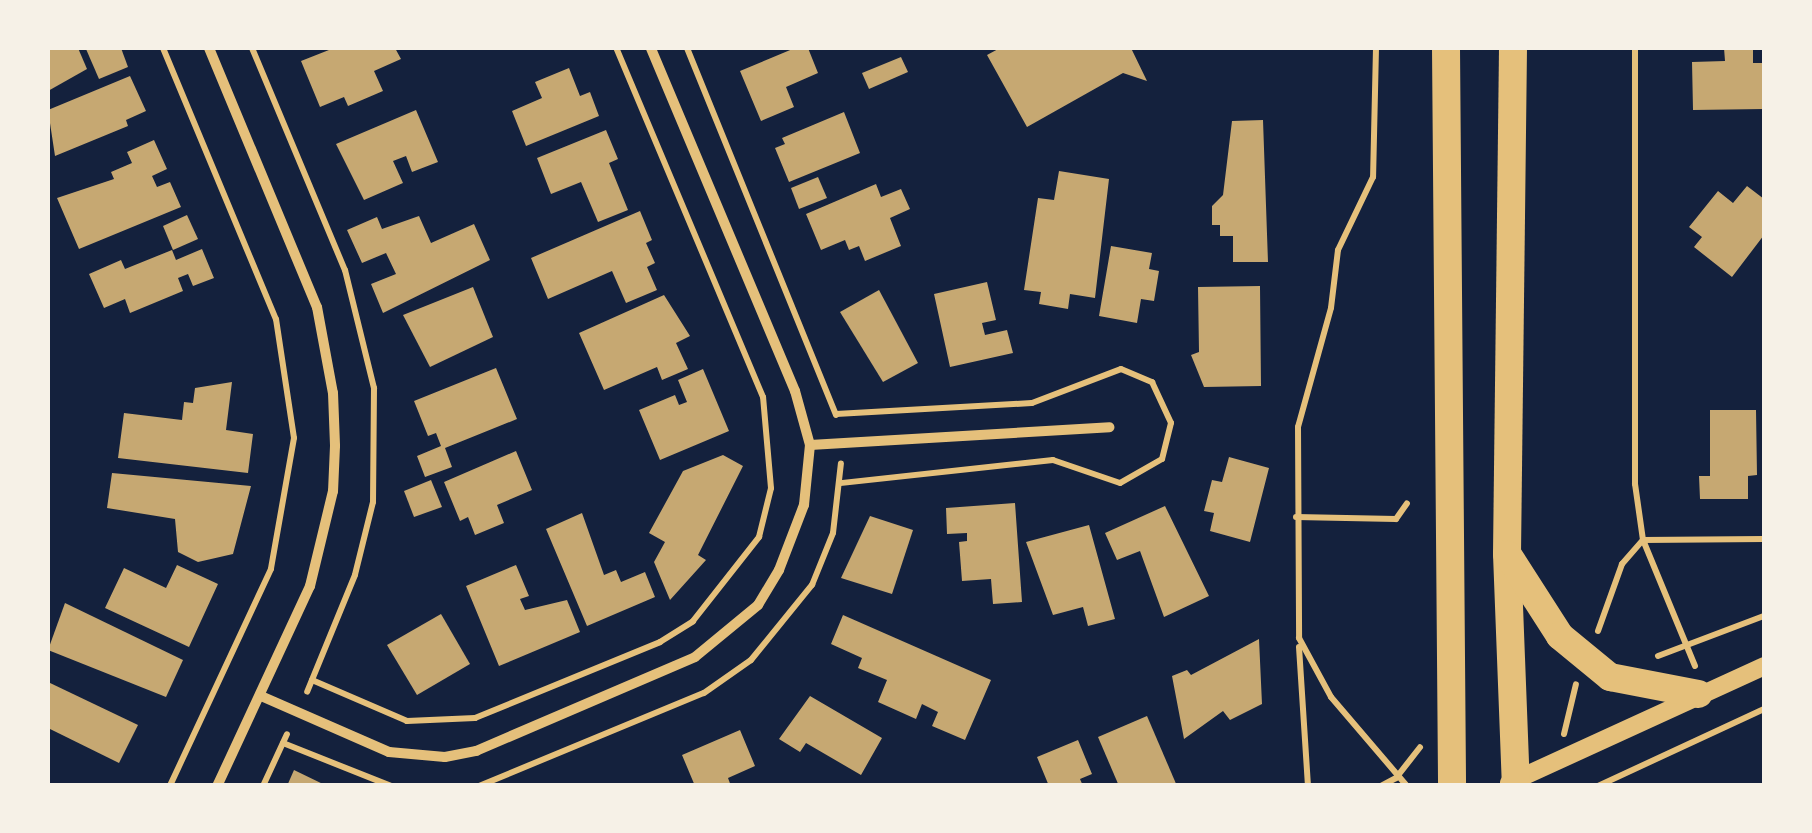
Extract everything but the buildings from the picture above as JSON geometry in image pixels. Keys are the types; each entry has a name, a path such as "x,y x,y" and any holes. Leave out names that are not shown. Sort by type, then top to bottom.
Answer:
{"highway":[{"path":"1446,48 1452,786"},
{"path":"1512,784 1507,554 1513,48"},
{"path":"1507,554 1560,636 1610,677 1703,692"}],"street":[{"path":"209,48 316,306 333,393 333,490 310,586 217,786"},
{"path":"262,696 389,752 446,757 508,740 660,676 724,637 758,605 794,538 810,445 795,391 651,48"},
{"path":"810,445 1109,427"},
{"path":"1512,784 1764,666"}],"path":[{"path":"163,48 276,319 294,438 271,569 170,786"},
{"path":"312,680 407,721 475,718 660,642 693,621 747,561 759,538 771,488 771,429 763,397 616,48"},
{"path":"687,48 818,359 840,426"},
{"path":"1308,786 1296,517 1303,404 1331,308 1338,250 1372,177 1376,48"},
{"path":"1635,48 1635,484 1643,540 1703,692 1722,728"},
{"path":"1296,517 1396,519 1407,504"},
{"path":"1604,644 1594,640 1622,564 1643,540 1764,539"},
{"path":"1645,656 1689,650 1764,616"},
{"path":"1299,638 1330,697 1407,786"},
{"path":"1564,724 1581,670"},
{"path":"1598,786 1764,710"},
{"path":"263,786 287,734"},
{"path":"283,743 391,786"},
{"path":"1381,786 1398,776 1420,747"}]}
